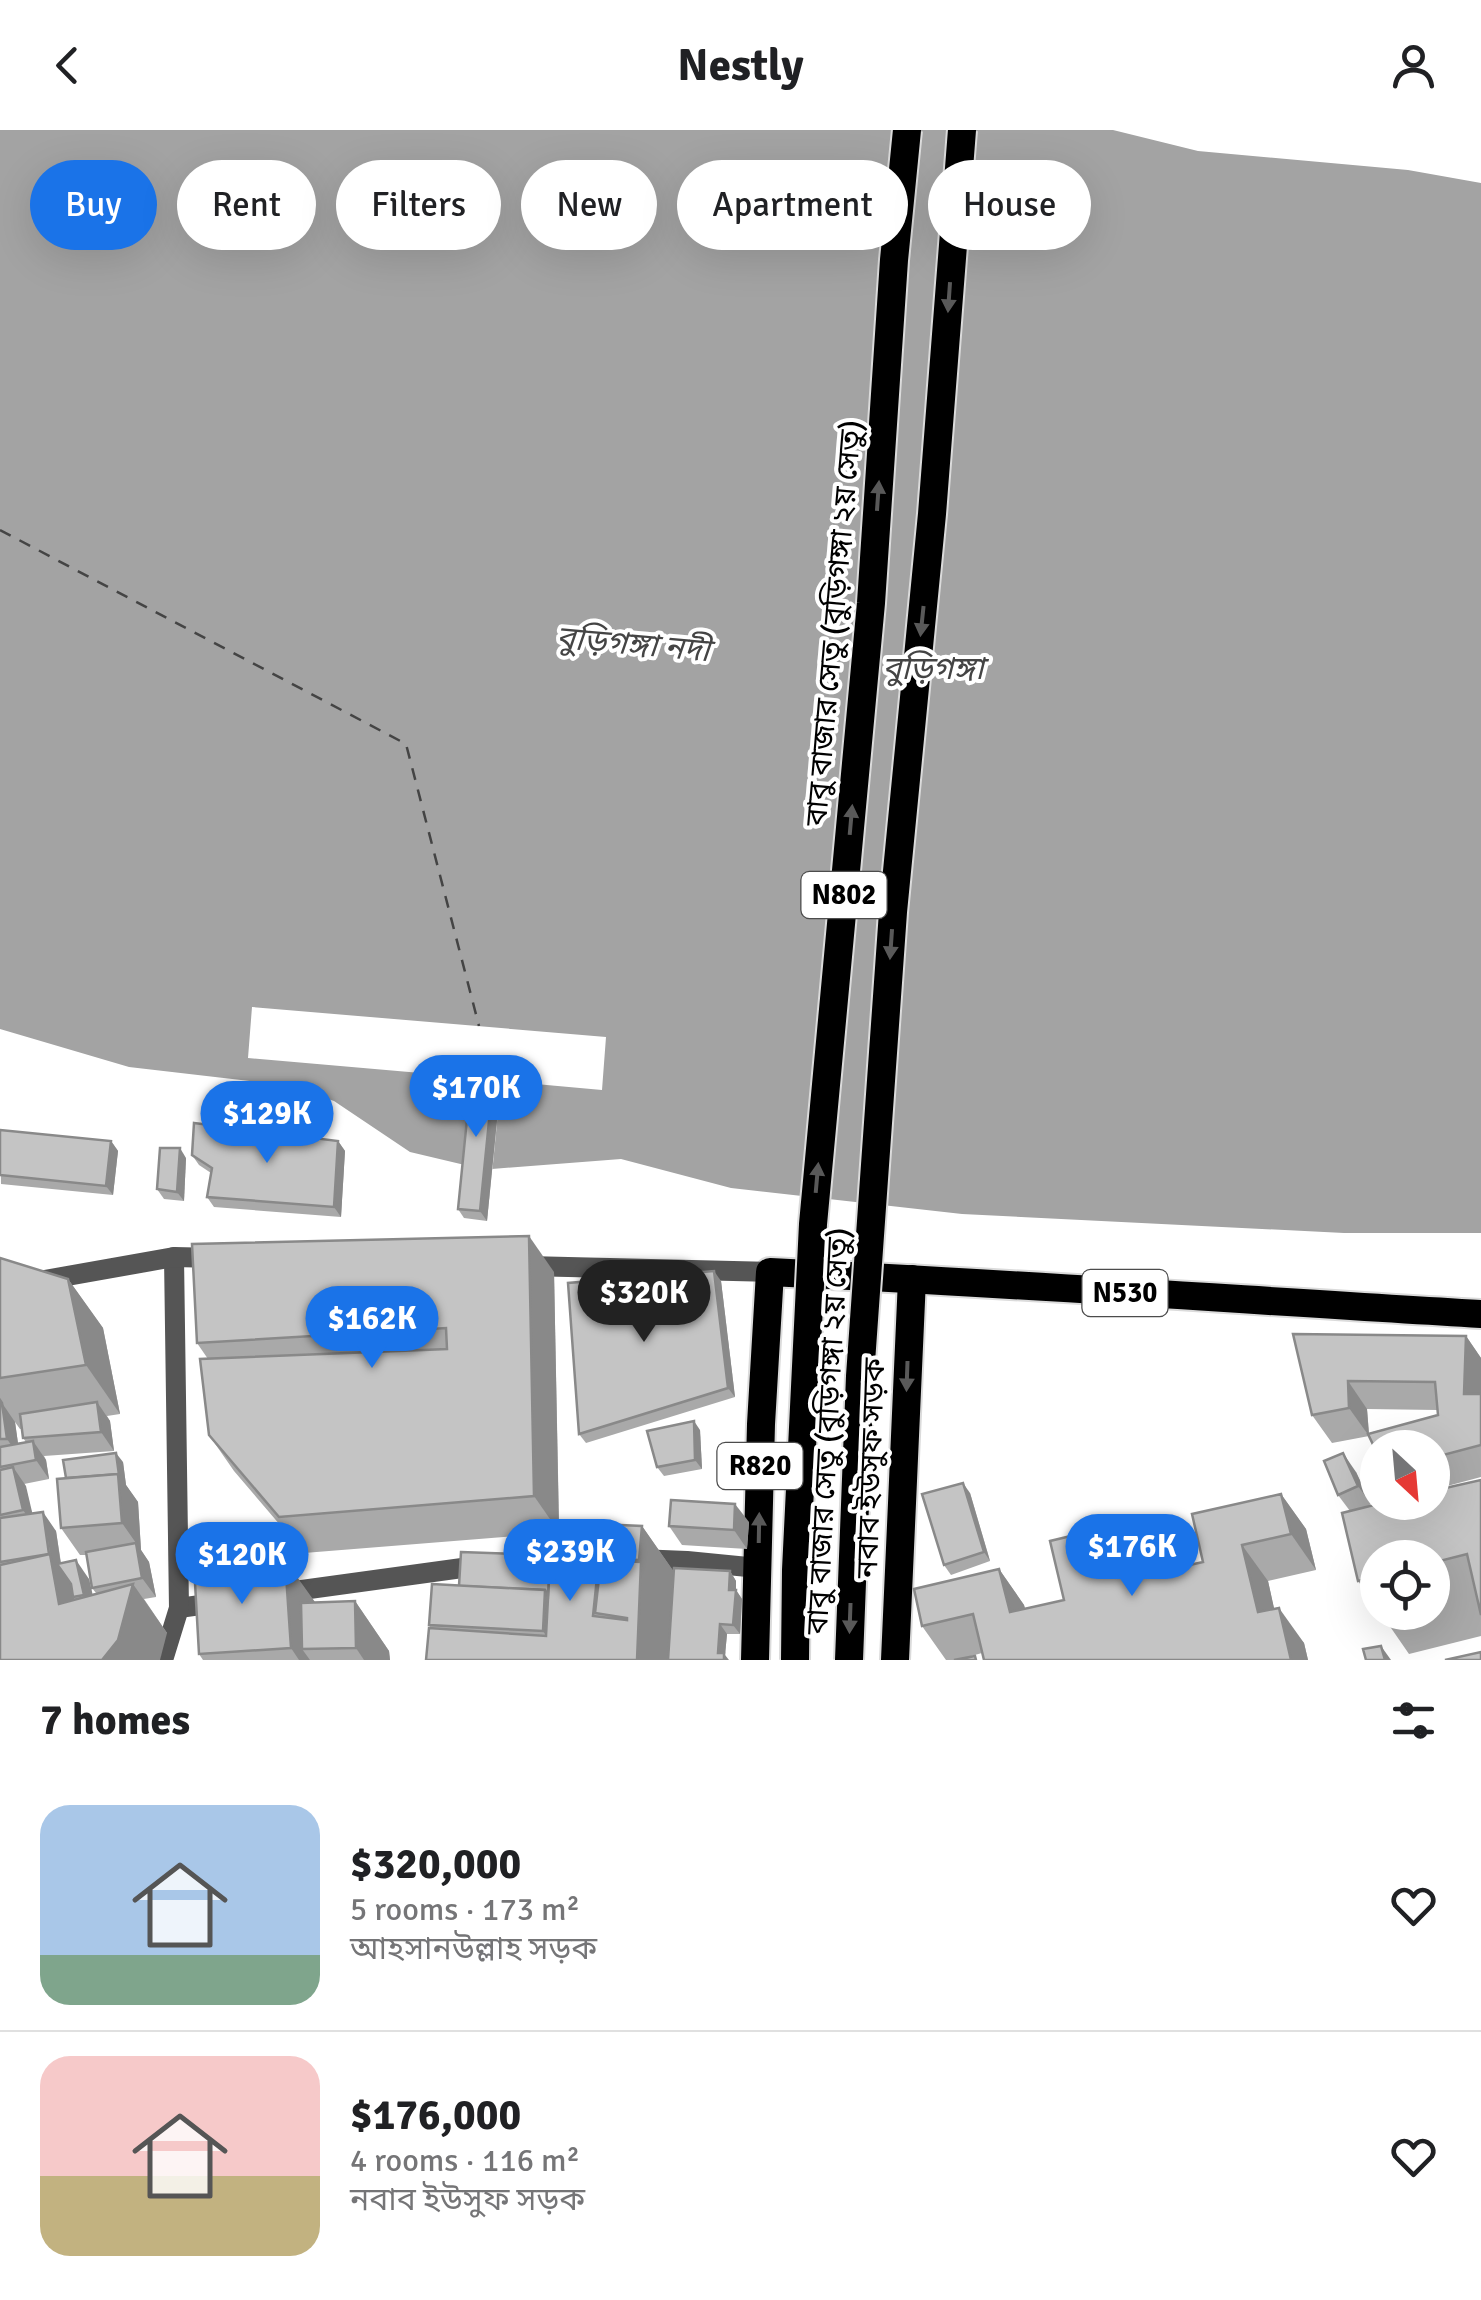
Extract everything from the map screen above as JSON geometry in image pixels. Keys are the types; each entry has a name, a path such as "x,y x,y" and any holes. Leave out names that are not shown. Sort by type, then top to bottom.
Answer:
{"highway":[{"name":"বাবু বাজার সেতু (বুড়িগঙ্গা ২য় সেতু)","path":"795,1660 813,1224 871,603 893,279 908,130"},
{"name":"বাবু বাজার সেতু (বুড়িগঙ্গা ২য় সেতু)","path":"848,1660 860,1376 889,970 932,514 962,130"},
{"name":"N530","path":"770,1272 1481,1314"},
{"name":"R820","path":"755,1660 761,1424 770,1272"},
{"name":"নবাব ইউসুফ সড়ক","path":"895,1660 912,1279"}],"street":[{"path":"0,1279 28,1283 174,1257 232,1258"},
{"path":"162,1660 179,1608 174,1257"},
{"path":"506,1266 770,1272"},
{"path":"613,1560 650,1559 758,1568"},
{"path":"179,1608 468,1565 505,1564"},
{"path":"465,1596 468,1565"}],"water":[{"name":"বুড়িগঙ্গা","path":"0,130 1113,130 1198,151 1408,170 1481,183 1481,1233 1344,1233 962,1214 731,1188 621,1159 492,1169 469,1166 410,1152 334,1101 307,1092 275,1084 129,1067 0,1029"}],"pier":[{"path":"252,1007 606,1037 602,1090 501,1081 492,1174 478,1078 248,1058"}],"building":[{"path":"472,1069 494,1071 480,1211 458,1209"},
{"path":"194,1123 338,1141 334,1207 207,1197 212,1168 192,1155"},
{"path":"0,1130 111,1141 106,1186 0,1175"},
{"path":"160,1148 180,1148 177,1192 157,1189"},
{"path":"529,1236 534,1496 279,1517 209,1435 200,1359 447,1349 446,1328 197,1343 192,1244"},
{"path":"0,1258 68,1279 86,1365 0,1378"},
{"path":"714,1271 728,1388 579,1434 568,1283"},
{"path":"1293,1334 1466,1336 1464,1394 1481,1394 1481,1445 1450,1453 1450,1430 1383,1430 1438,1415 1435,1382 1348,1381 1349,1408 1312,1415"},
{"path":"0,1400 2,1403 7,1439 0,1439"},
{"path":"97,1402 101,1432 23,1438 20,1414"},
{"path":"694,1421 695,1460 657,1467 647,1431"},
{"path":"33,1441 36,1460 0,1467 0,1447"},
{"path":"116,1453 119,1475 66,1478 63,1460"},
{"path":"1343,1453 1358,1486 1338,1495 1324,1461"},
{"path":"13,1467 23,1510 0,1515 0,1470"},
{"path":"118,1474 122,1523 61,1528 57,1479"},
{"path":"1481,1480 1481,1615 1467,1554 1450,1558 1450,1540 1360,1540 1358,1581 1342,1513 1360,1508 1360,1520 1450,1520 1450,1487"},
{"path":"963,1483 984,1552 944,1565 922,1494"},
{"path":"1281,1494 1291,1534 1242,1545 1258,1612 1279,1608 1291,1660 984,1660 973,1614 922,1626 914,1589 999,1569 1010,1612 1064,1600 1050,1541 1125,1523 1129,1545 1150,1541 1158,1572 1203,1562 1192,1514"},
{"path":"671,1500 735,1504 734,1530 669,1526"},
{"path":"43,1512 49,1554 0,1562 0,1518"},
{"path":"552,1522 642,1526 639,1560 599,1558 593,1616 627,1620 595,1613 601,1560 641,1562 637,1660 426,1660 429,1628 546,1636"},
{"path":"136,1543 142,1578 92,1588 86,1552"},
{"path":"461,1552 550,1555 548,1595 545,1590 459,1586"},
{"path":"50,1554 59,1604 133,1584 118,1640 102,1660 0,1660 0,1565"},
{"path":"76,1560 84,1595 73,1597 71,1584 57,1564"},
{"path":"285,1560 291,1648 199,1654 194,1565"},
{"path":"674,1568 730,1571 729,1590 736,1590 733,1625 720,1624 718,1653 724,1653 724,1660 668,1660"},
{"path":"432,1584 545,1590 543,1631 429,1625"},
{"path":"355,1601 356,1648 302,1649 301,1603"},
{"path":"1381,1646 1385,1660 1366,1660 1363,1649"},
{"path":"1481,1652 1481,1660 1445,1660"}],"ferry route":[{"path":"0,530 406,744 479,1026"}],"water label":[{"name":"বুড়িগঙ্গা নদী","path":"633,644"}]}
